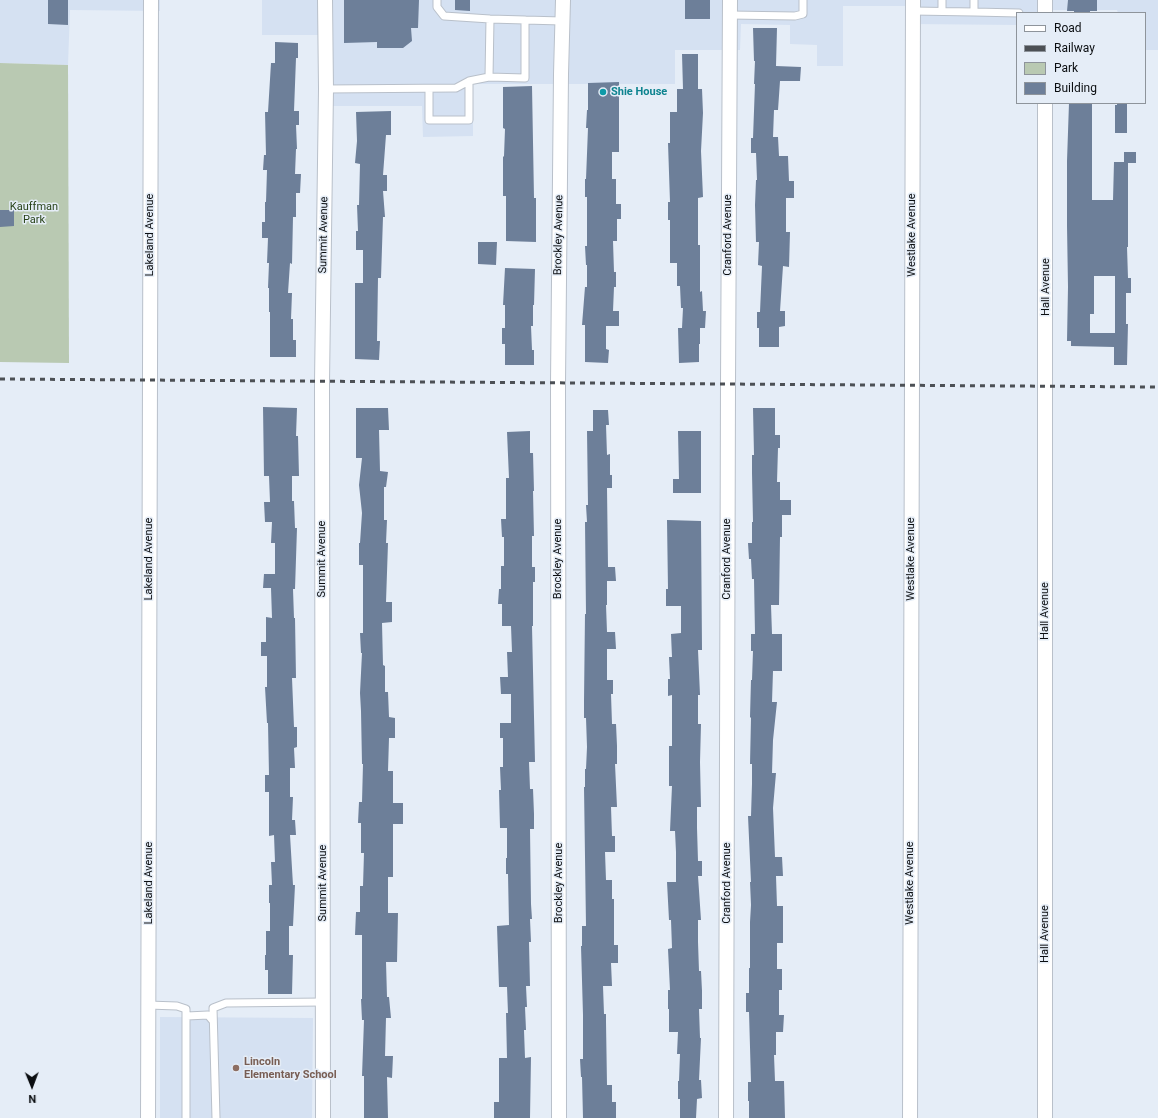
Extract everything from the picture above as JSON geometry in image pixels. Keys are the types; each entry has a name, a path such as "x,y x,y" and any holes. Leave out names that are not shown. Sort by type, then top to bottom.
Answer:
{"street":[{"name":"Lakeland Avenue","path":"148,1118 151,0"},
{"name":"Summit Avenue","path":"323,1118 322,382 326,89 325,0"},
{"name":"Brockley Avenue","path":"559,1118 558,375 563,0"},
{"name":"Cranford Avenue","path":"726,1118 730,0"},
{"path":"1045,0 1045,12"},
{"name":"Westlake Avenue","path":"910,1118 913,6"},
{"name":"Hall Avenue","path":"1045,104 1045,1118"}],"lane":[{"path":"437,0 437,7 444,16 562,21"},
{"path":"730,15 799,15 803,14 803,0"},
{"path":"942,0 942,11"},
{"path":"974,0 974,12"},
{"path":"913,6 942,11 1016,13"},
{"path":"490,19 490,77"},
{"path":"326,89 456,88 469,81 490,77 525,78 525,20"},
{"path":"429,89 429,120 469,120 469,81"},
{"path":"216,1118 213,1008 226,1002 323,1002"},
{"path":"148,1005 176,1006 186,1009 186,1118"},
{"path":"187,1016 208,1015 213,1021"}],"shaded area":[{"path":"0,0 160,0 160,11 70,10 68,65 0,63"},
{"path":"262,0 1158,0 1158,50 1146,50 1146,12 1118,12 1117,10 1043,10 1043,12 1016,12 1016,25 911,24 911,6 843,6 843,66 817,66 817,45 790,44 790,25 741,24 740,50 675,50 675,84 473,84 473,136 423,137 422,106 323,106 323,35 262,35"},
{"name":"Lincoln Elementary School","path":"160,1017 313,1018 312,1118 160,1118"}],"green space":[{"name":"Kauffman Park","path":"0,63 68,65 69,363 0,362"}],"building":[{"path":"48,0 68,0 68,25 48,24"},
{"path":"344,0 419,0 418,28 411,28 412,41 403,48 377,48 377,42 344,43"},
{"path":"455,0 470,0 470,11 455,10"},
{"path":"685,0 710,0 710,19 685,19"},
{"path":"1068,0 1097,0 1097,11 1067,11"},
{"path":"753,28 777,28 776,66 801,67 800,81 780,81 778,110 774,110 773,137 778,137 779,156 788,156 789,181 794,181 794,198 786,198 786,232 790,232 789,267 783,266 780,311 785,311 785,326 779,327 779,347 759,347 759,328 757,328 757,312 760,312 762,266 758,265 759,242 756,242 756,153 751,153 755,84"},
{"path":"275,42 298,43 294,111 299,111 299,125 296,125 297,149 295,174 301,174 300,193 296,193 296,217 293,217 292,264 290,263 288,293 292,293 291,319 293,319 293,340 296,340 296,357 270,357 270,312 268,288 269,263 267,263 268,238 262,238 262,222 265,222 267,170 263,170 264,155 266,155 265,112 268,112 271,63 275,63"},
{"path":"682,54 698,54 698,89 702,89 703,113 701,151 703,197 698,198 698,245 700,245 700,292 702,291 703,311 706,311 705,328 700,328 699,362 679,363 678,328 682,328 683,308 681,308 680,286 677,286 677,263 670,263 670,220 668,220 668,202 670,202 668,143 670,143 670,112 677,112 677,89 683,89"},
{"path":"619,82 619,152 612,152 612,179 616,179 616,204 621,204 621,219 617,219 617,241 613,241 616,287 614,287 613,311 619,311 619,326 606,326 606,349 609,350 608,363 585,362 585,325 582,325 585,287 587,287 585,246 587,246 587,197 585,197 585,179 588,128 586,128 588,83"},
{"path":"532,86 536,242 506,241 506,196 503,196 505,129 503,128 503,87"},
{"path":"1069,104 1092,104 1092,200 1113,200 1114,162 1124,162 1124,152 1136,152 1136,163 1128,163 1127,247 1128,278 1131,278 1131,293 1126,293 1126,324 1128,324 1127,365 1114,365 1114,347 1071,346 1071,341 1067,341","holes":["1094,276 1115,276 1115,333 1090,333 1090,314 1094,314"]},
{"path":"1127,104 1127,133 1115,133 1115,105"},
{"path":"391,111 391,135 386,135 383,175 387,175 387,191 383,191 385,217 383,217 381,278 378,278 377,341 380,341 379,360 355,359 355,283 363,283 363,250 356,250 360,164 355,163 357,141 356,112"},
{"path":"0,210 14,210 14,226 0,227"},
{"path":"478,242 497,242 496,265 478,264"},
{"path":"505,268 535,269 533,326 531,326 534,365 505,365 505,344 502,344 502,328 505,328 505,305 503,305"},
{"path":"263,407 297,408 296,436 298,436 299,476 292,476 292,501 294,501 295,528 297,528 295,589 293,589 296,678 292,678 294,727 297,727 297,747 294,748 295,768 290,768 290,797 293,797 292,820 295,820 296,835 290,835 293,885 295,885 293,926 289,926 289,955 293,955 292,994 268,994 268,970 265,970 266,931 270,931 269,885 272,885 271,862 275,862 274,835 269,836 269,792 265,792 265,775 269,775 268,723 265,687 267,687 267,656 261,656 261,642 266,642 266,617 272,618 271,588 263,588 264,574 275,574 275,543 271,543 272,522 265,522 264,502 270,502 269,476 264,476"},
{"path":"356,408 388,408 389,430 379,430 380,471 388,472 386,487 384,487 384,520 387,520 386,543 388,543 386,602 392,602 392,622 382,623 383,665 385,666 385,692 388,692 389,717 395,718 395,738 389,738 388,771 393,771 393,803 403,803 403,824 393,824 393,877 388,877 388,913 398,913 397,962 386,962 387,997 389,997 391,1018 386,1018 385,1056 393,1056 392,1078 387,1077 388,1118 364,1118 364,1076 362,1076 364,1020 362,1020 361,999 362,935 355,935 356,912 360,912 360,886 363,886 364,853 361,853 361,823 358,823 359,802 362,802 363,764 360,693 362,653 360,633 363,633 363,565 359,565 359,543 362,513 359,485 362,458 356,458"},
{"path":"753,408 775,408 775,435 780,435 777,482 780,482 780,500 791,500 791,515 782,515 782,537 780,537 779,605 771,605 772,634 782,634 782,671 773,671 772,702 777,702 773,740 772,773 776,773 773,808 775,857 782,857 783,876 776,876 777,906 783,906 783,943 777,943 777,969 782,969 782,990 779,990 779,1015 784,1015 783,1032 776,1032 776,1055 774,1055 775,1081 784,1081 785,1118 749,1118 748,1101 748,1082 751,1082 749,1012 746,1012 746,993 749,993 751,882 748,816 751,816 752,784 752,764 750,764 750,717 753,651 751,651 751,634 755,634 754,579 752,579 751,559 749,559 748,543 752,543 753,522"},
{"path":"593,410 608,410 609,425 606,425 607,455 610,454 610,475 612,475 612,488 607,488 608,567 615,567 616,581 607,581 606,605 607,632 615,632 616,649 607,649 607,680 613,680 613,694 611,694 612,724 616,724 617,764 615,764 617,807 611,807 612,836 615,836 615,852 605,852 606,880 612,880 612,899 614,899 614,945 618,945 618,963 611,963 612,986 603,986 604,1014 606,1014 607,1085 612,1085 612,1102 616,1102 616,1118 583,1118 580,1059 583,1059 581,946 582,926 586,926 584,787 587,747 586,718 584,718 586,614 585,522 587,522 586,505 588,505 587,431 593,431"},
{"path":"530,431 530,453 533,453 534,491 532,567 535,567 535,582 533,582 532,626 535,762 529,762 530,789 533,789 534,829 530,829 532,919 530,919 531,942 529,942 530,986 526,986 526,1030 524,1030 525,1058 531,1057 530,1118 494,1118 494,1102 499,1102 499,1058 507,1058 506,1013 508,1013 507,987 499,987 497,926 509,925 508,874 506,874 507,828 500,828 499,790 501,790 500,767 503,767 503,738 500,738 500,723 511,723 511,694 501,694 500,677 508,677 507,652 512,652 511,626 502,626 502,604 498,604 499,589 501,589 501,566 504,566 504,537 502,537 501,519 506,519 506,478 509,478 507,432"},
{"path":"678,431 701,431 701,493 673,493 673,479 679,479"},
{"path":"667,520 701,521 702,650 698,650 700,695 698,695 698,724 701,724 701,807 697,807 697,828 698,861 702,861 702,876 698,876 701,920 698,920 698,942 699,971 701,971 702,991 702,1009 699,1009 701,1038 699,1080 701,1080 702,1098 697,1099 696,1118 680,1118 680,1099 678,1099 680,1054 677,1054 678,1032 669,1032 668,990 670,990 668,949 672,948 667,882 676,882 676,852 675,831 670,831 672,786 669,786 669,746 672,746 672,695 668,696 668,679 670,679 669,657 672,657 671,634 681,633 681,606 666,606 666,589 668,589"}],"railway":[{"path":"0,379 1158,387"}],"place":[{"name":"Shie House","path":"603,92"},
{"name":"Lincoln Elementary School","path":"236,1068"}]}
